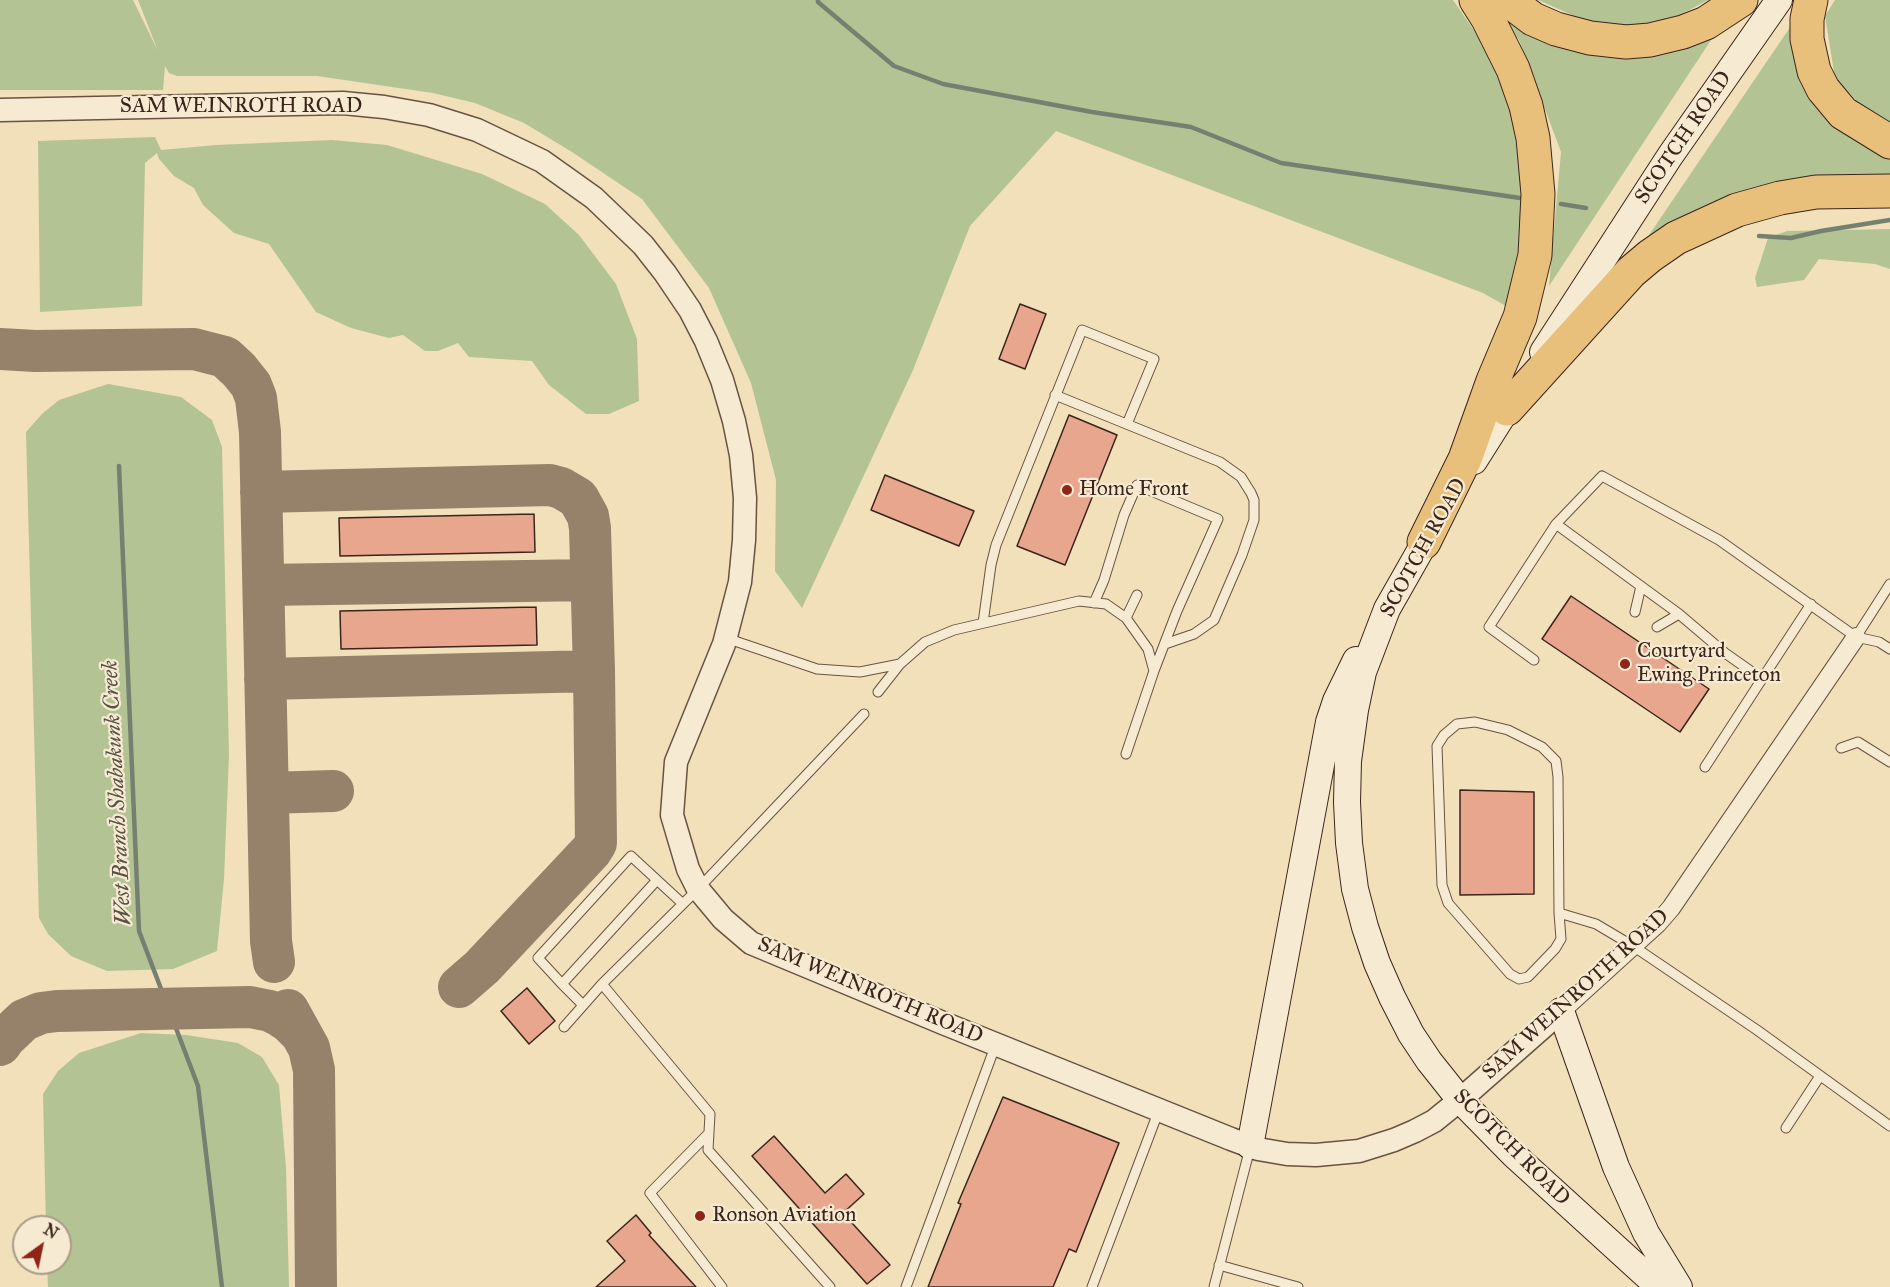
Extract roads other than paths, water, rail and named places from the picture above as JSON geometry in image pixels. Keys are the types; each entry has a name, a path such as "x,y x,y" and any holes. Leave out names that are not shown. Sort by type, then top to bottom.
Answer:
{"highway":[{"path":"1424,542 1465,459 1493,381 1520,317 1531,279 1539,219 1536,165 1526,106 1513,69 1476,0"},
{"path":"1508,0 1533,19 1556,29 1590,38 1626,42 1662,38 1683,32 1706,23 1741,0"},
{"path":"1811,0 1806,39 1814,71 1823,89 1843,113 1890,142"},
{"path":"1507,409 1631,272 1676,238 1737,210 1779,198 1816,192 1890,191"}],"main road":[{"name":"SCOTCH ROAD","path":"1659,1287 1514,1155 1460,1100 1411,1034 1377,963 1355,889 1347,802 1351,736 1363,672 1387,609 1424,542 1670,156 1779,0"},
{"path":"1250,1146 1329,722 1346,680 1387,609"},
{"path":"1561,1011 1616,1167 1646,1233 1679,1287"}],"street":[{"name":"SAM WEINROTH ROAD","path":"0,110 295,103 343,103 384,107 429,115 477,130 521,150 577,185 643,245 690,310 722,380 741,455 745,498 740,582 726,638 676,762 672,815 690,875 691,896 751,943 791,961 1250,1146 1287,1154 1316,1155 1359,1151 1415,1131 1434,1121 1460,1100 1658,923 1680,896 1856,637"}],"lane":[{"path":"983,623 996,545 1082,330 1154,359 1127,424"},
{"path":"1055,395 1228,466 1241,477 1254,500 1254,520 1250,534 1214,620 1194,634 1165,644"},
{"path":"1534,660 1489,627 1556,524 1602,476 1719,540 1856,637 1879,642 1890,648"},
{"path":"1094,603 1137,485 1218,519 1154,671 1126,754"},
{"path":"1556,524 1679,614 1725,653 1762,680"},
{"path":"1856,637 1890,584"},
{"path":"1635,612 1641,586"},
{"path":"1126,618 1137,595"},
{"path":"878,692 900,664 925,642 954,630 1079,600 1106,604 1126,618 1148,650 1154,671"},
{"path":"1705,767 1811,604"},
{"path":"1658,627 1679,614"},
{"path":"726,638 817,669 860,672 900,664"},
{"path":"564,1027 602,984 691,896 864,714"},
{"path":"1475,722 1508,730 1542,747 1556,761 1559,913 1561,939 1555,949 1528,977 1519,979 1510,974 1448,903 1442,885 1437,746 1444,735 1456,724 1475,722"},
{"path":"1841,748 1858,742 1890,762"},
{"path":"583,1005 538,958 631,856 657,880 691,896"},
{"path":"562,984 657,880"},
{"path":"1559,913 1596,924 1633,946 1757,1030 1890,1126"},
{"path":"602,984 710,1114 708,1150 830,1287"},
{"path":"906,1287 996,1044"},
{"path":"1786,1128 1820,1076"},
{"path":"1092,1287 1159,1110"},
{"path":"709,1133 650,1194 722,1287"},
{"path":"1214,1287 1250,1146"},
{"path":"1220,1265 1298,1287"}],"waterway":[{"path":"818,0 894,66 943,84 1092,112 1191,127 1281,163 1520,198"},
{"path":"1561,204 1586,208"},
{"path":"1759,236 1791,238 1890,220"},
{"name":"West Branch Shabakunk Creek","path":"119,466 139,931 198,1086 222,1287"}],"place":[{"name":"Home Front","path":"1067,490"},
{"name":"Courtyard Ewing Princeton","path":"1625,664"},
{"name":"Ronson Aviation","path":"700,1216"}]}
